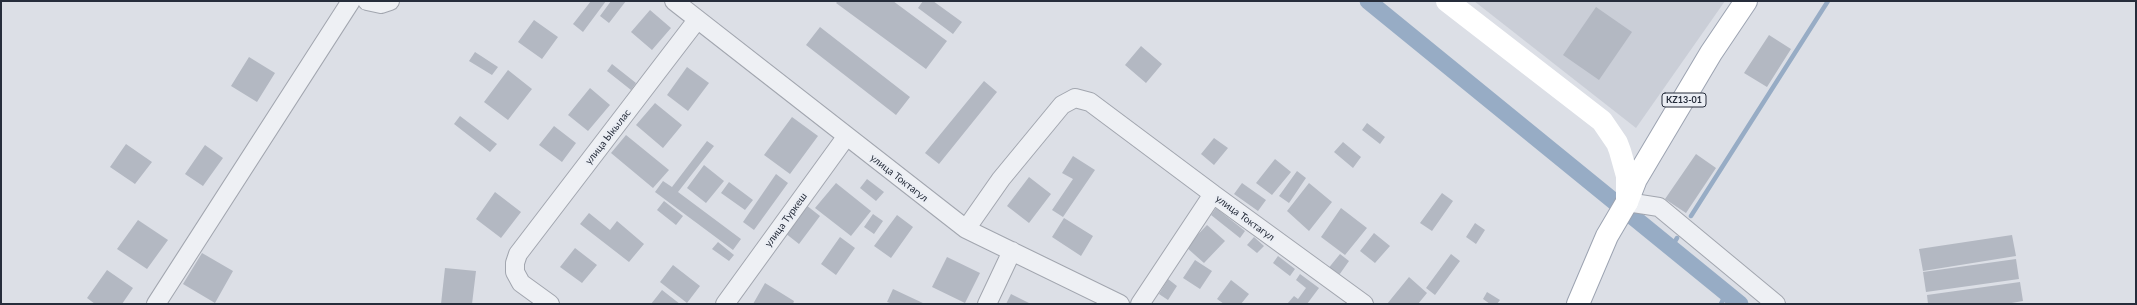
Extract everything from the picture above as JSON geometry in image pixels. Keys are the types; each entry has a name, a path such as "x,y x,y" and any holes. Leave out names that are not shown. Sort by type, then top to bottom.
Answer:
{"main road":[{"path":"1447,1 1602,121 1617,142 1620,151 1627,176 1627,202"},
{"name":"KZ13-01","path":"1578,304 1607,236 1627,202 1636,179 1711,53 1746,1"}],"street":[{"path":"156,304 351,1"},
{"path":"367,1 381,4 390,1"},
{"name":"улица Токтагул","path":"674,1 966,229 1120,304"},
{"name":"улица Ыкылас","path":"550,304 521,283 514,263 518,254 697,20"},
{"path":"966,229 1001,179 1057,111 1062,105 1075,98 1090,102 1213,194"},
{"name":"улица Туркеш","path":"725,304 846,136"},
{"name":"улица Токтагул","path":"1140,304 1213,194 1364,304"},
{"path":"1627,202 1659,207 1776,304"},
{"path":"987,304 1012,251"}],"shaded area":[{"path":"1474,1 1725,1 1636,128"}],"building":[{"path":"591,1 606,1 583,32 573,24"},
{"path":"611,1 626,1 609,23 600,16"},
{"path":"838,1 893,1 947,41 926,69 836,3"},
{"path":"923,1 933,1 962,22 953,34 918,8"},
{"path":"1596,7 1632,32 1599,80 1563,55"},
{"path":"650,10 671,28 652,50 631,32"},
{"path":"534,20 558,37 542,59 518,42"},
{"path":"820,27 910,97 896,115 806,45"},
{"path":"1769,35 1791,49 1767,87 1744,73"},
{"path":"1141,46 1162,64 1146,83 1125,65"},
{"path":"475,52 498,67 492,75 469,61"},
{"path":"249,57 275,73 257,102 231,86"},
{"path":"612,64 636,83 631,90 607,71"},
{"path":"687,67 709,83 688,111 667,95"},
{"path":"508,70 532,89 508,120 484,102"},
{"path":"984,81 997,92 939,164 925,153"},
{"path":"590,88 610,105 588,131 568,115"},
{"path":"655,103 682,125 663,148 636,125"},
{"path":"460,116 497,144 490,152 454,124"},
{"path":"792,117 818,136 790,174 764,155"},
{"path":"1367,123 1385,137 1380,144 1362,130"},
{"path":"554,126 576,143 562,162 539,145"},
{"path":"626,135 669,170 653,188 611,153"},
{"path":"1214,138 1228,148 1214,165 1201,154"},
{"path":"707,141 714,146 678,192 741,239 733,250 655,192 663,181 672,187"},
{"path":"1343,142 1361,157 1353,168 1334,152"},
{"path":"126,144 152,162 135,184 110,167"},
{"path":"205,145 223,158 203,186 185,174"},
{"path":"1696,154 1716,168 1686,213 1665,199"},
{"path":"1073,156 1095,170 1063,217 1052,210 1073,179 1062,173"},
{"path":"1275,159 1291,172 1272,195 1256,183"},
{"path":"704,165 724,181 706,203 687,188"},
{"path":"1297,171 1306,178 1289,203 1279,196"},
{"path":"776,174 788,183 754,230 743,222"},
{"path":"1029,177 1051,194 1029,223 1007,206"},
{"path":"867,179 884,192 876,201 860,188"},
{"path":"729,182 753,200 745,210 721,193"},
{"path":"836,183 871,211 851,236 815,208"},
{"path":"1242,183 1266,200 1258,211 1234,194"},
{"path":"1309,183 1332,202 1309,231 1287,211"},
{"path":"495,192 521,212 501,238 476,219"},
{"path":"1442,193 1453,201 1432,231 1420,223"},
{"path":"664,201 683,216 676,225 657,210"},
{"path":"806,205 820,216 799,244 785,233"},
{"path":"1216,208 1245,231 1240,238 1211,215"},
{"path":"1341,208 1367,228 1345,255 1321,237"},
{"path":"589,213 610,230 617,221 644,244 629,262 580,224"},
{"path":"873,214 883,221 874,234 864,227"},
{"path":"897,215 913,227 891,258 874,246"},
{"path":"1064,218 1093,236 1081,256 1052,237"},
{"path":"138,220 168,240 147,269 117,249"},
{"path":"1475,223 1485,230 1476,244 1466,237"},
{"path":"1207,225 1225,241 1204,263 1186,247"},
{"path":"1374,233 1390,246 1375,263 1360,251"},
{"path":"2012,235 2016,256 1923,271 1919,249"},
{"path":"840,237 855,248 836,275 821,264"},
{"path":"1254,237 1264,246 1257,253 1247,245"},
{"path":"718,242 734,255 729,261 712,249"},
{"path":"575,248 597,265 582,283 560,267"},
{"path":"202,253 233,271 215,303 183,284"},
{"path":"1340,254 1349,261 1337,278 1327,270"},
{"path":"1451,254 1460,261 1435,295 1426,288"},
{"path":"1278,256 1295,269 1290,276 1273,263"},
{"path":"947,257 980,273 965,303 932,287"},
{"path":"2016,259 2019,279 1926,292 1923,272"},
{"path":"1195,260 1212,271 1200,289 1183,278"},
{"path":"673,265 700,286 687,303 660,282"},
{"path":"445,268 476,271 472,304 441,304"},
{"path":"107,270 133,288 122,304 95,304 87,298"},
{"path":"1300,274 1319,288 1307,304 1287,304 1294,296 1298,299 1306,288 1296,280"},
{"path":"1409,277 1427,293 1418,304 1387,304"},
{"path":"1168,279 1177,286 1168,300 1159,294"},
{"path":"1231,280 1249,294 1241,304 1224,304 1217,299"},
{"path":"2020,282 2023,301 2006,304 1928,304 1927,295"},
{"path":"765,283 794,301 793,304 753,304"},
{"path":"893,289 925,304 893,304 887,302"},
{"path":"662,290 680,304 651,304"},
{"path":"1487,292 1500,300 1497,304 1490,304 1483,299"},
{"path":"1011,294 1031,304 1006,304"}],"waterway":[{"path":"1368,1 1740,304"},
{"path":"1691,216 1828,1"},
{"path":"1671,248 1677,238"},
{"path":"1721,304 1726,293"}]}
